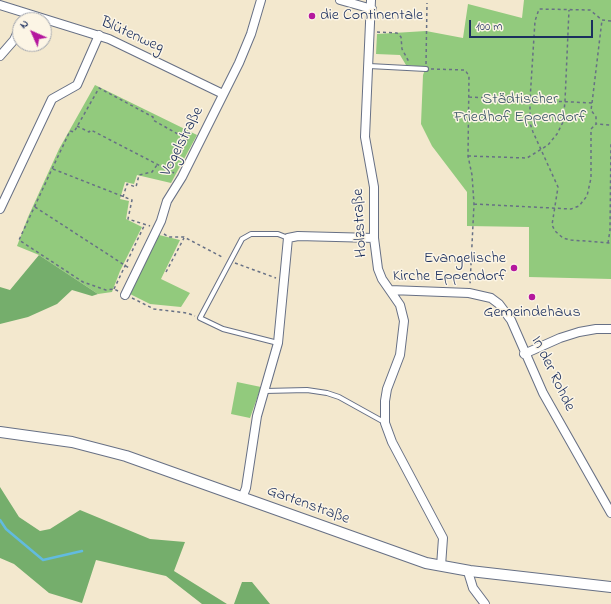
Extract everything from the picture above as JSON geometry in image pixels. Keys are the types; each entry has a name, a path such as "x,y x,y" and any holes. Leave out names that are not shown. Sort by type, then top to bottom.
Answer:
{"street":[{"name":"Vogelstraße","path":"125,294 157,229 167,201 182,177 239,63 251,34 261,0"},
{"path":"340,0 372,9"},
{"name":"Holzstraße","path":"371,0 372,9 365,144 374,187 374,238 378,268 382,279 400,305 404,321 400,355 387,389 385,401 385,423 392,442 443,538 441,566"},
{"name":"Blütenweg","path":"0,4 15,12"},
{"name":"Blütenweg","path":"52,24 99,35 223,94"},
{"path":"0,209 52,99 77,85 99,35"},
{"path":"0,56 12,42"},
{"path":"242,498 246,488 257,416 278,343 288,238 298,236 374,238"},
{"name":"In der Rohde","path":"390,290 469,293 491,298 506,311 524,354 543,392 611,513"},
{"path":"524,354 560,338 579,332 596,329 611,329"},
{"name":"Gartenstraße","path":"0,432 96,447 126,456 411,559 470,571 611,587"},
{"path":"470,571 469,575 472,588 485,604"}],"lane":[{"path":"369,66 412,67 426,69"},
{"path":"278,343 223,329 200,318 242,238 251,234 278,234 288,238"},
{"path":"264,391 307,390 327,393 339,397 385,423"}],"path":[{"path":"427,3 426,69 465,70 469,76 468,156 472,174 474,204 469,293"},
{"path":"611,21 602,20 590,10 569,10 542,7 536,12 530,100 530,123 558,187 552,226 563,238 611,243"},
{"path":"468,156 527,158 541,151 557,134 563,122 569,10"},
{"path":"596,124 596,117 591,110 602,20"},
{"path":"370,32 397,33 401,38 402,49 412,67"},
{"path":"198,146 153,120 153,117 99,88 74,132 70,131 19,240 83,282 106,290 114,289 154,309 187,313 200,318"},
{"path":"469,97 592,103"},
{"path":"474,204 555,208 571,208 579,206 587,196 591,178 590,129 596,124 611,125"},
{"path":"77,126 89,132 91,130 182,177"},
{"path":"608,243 611,142"},
{"path":"123,197 127,184 136,187 139,175 152,172 157,164"},
{"path":"52,169 132,200 128,219 157,229 169,237 184,237 230,260 284,281"},
{"path":"35,207 125,266 137,272"},
{"path":"114,289 145,224"},
{"path":"166,272 184,237"}],"green space":[{"name":"Städtischer Friedhof Eppendorf","path":"524,0 611,0 611,279 529,277 529,227 467,226 467,192 432,146 421,124 423,75 426,67 406,65 400,55 376,54 377,34 426,31 463,38 468,4 522,18"},
{"path":"95,85 197,135 171,183 137,175 134,184 125,182 120,199 129,201 126,219 142,227 120,271 112,292 98,294 39,255 17,246 28,217 59,149"},
{"path":"159,235 180,240 161,279 190,293 181,307 150,304 128,293"},
{"path":"39,255 98,294 92,296 72,290 57,304 28,317 0,324 0,287 10,290"},
{"path":"237,382 261,387 250,418 231,414"},
{"path":"0,487 19,517 40,531 50,529 80,510 150,539 185,542 174,571 227,604 202,604 166,576 96,560 82,603 49,593 14,564 0,558"},
{"path":"242,582 252,582 270,604 234,604"}],"waterway":[{"path":"0,520 6,529 43,560 82,551"}],"place":[{"name":"die Continentale","path":"312,16"},
{"name":"Evangelische Kirche Eppendorf","path":"514,268"},
{"name":"Gemeindehaus","path":"532,297"}]}
